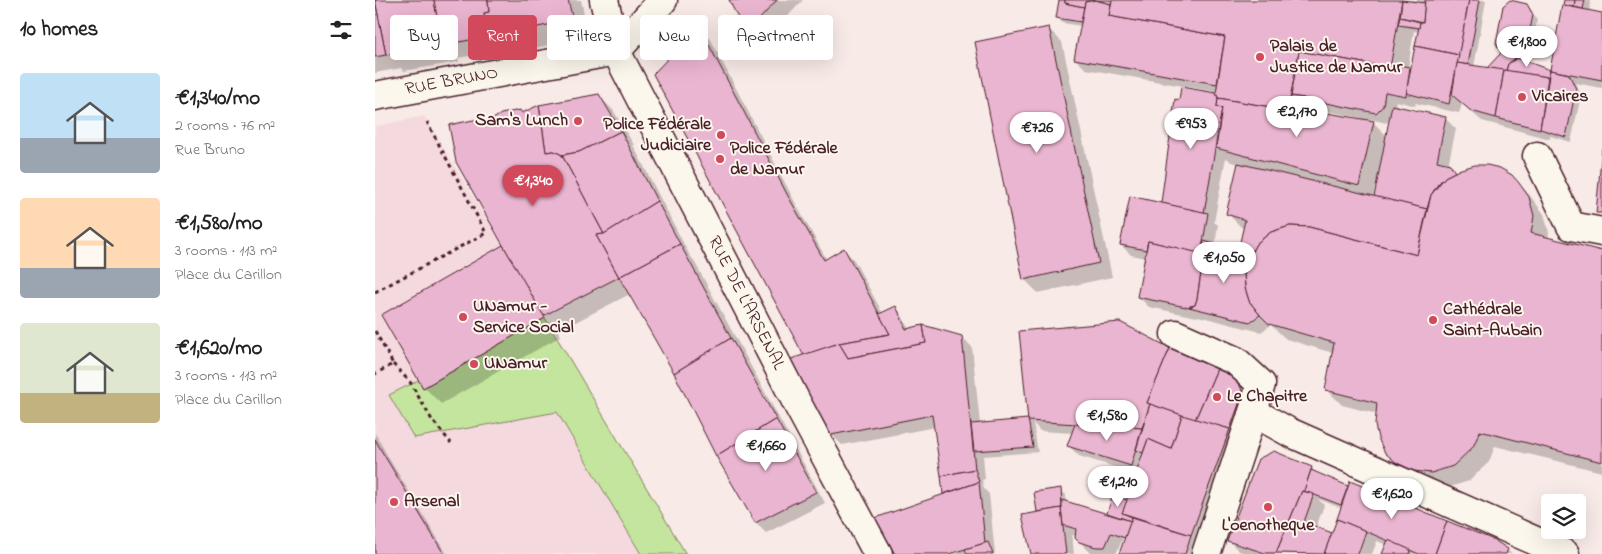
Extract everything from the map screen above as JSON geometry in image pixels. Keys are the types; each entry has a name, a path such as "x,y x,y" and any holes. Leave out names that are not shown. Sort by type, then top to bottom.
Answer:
{"street":[{"name":"RUE DE L'ARSENAL","path":"603,0 607,15"},
{"path":"630,36 663,0"},
{"name":"RUE BRUNO","path":"375,96 569,60"},
{"name":"RUE DE L'ARSENAL","path":"621,60 799,407 878,554"},
{"path":"1537,156 1571,226 1602,232"},
{"path":"1175,334 1235,361 1261,384 1206,554"},
{"path":"1253,412 1289,432 1565,554"}],"path":[{"path":"375,292 486,233 411,90"},
{"path":"375,331 393,364 411,382 432,420 451,443"},
{"path":"375,374 393,364"}],"shaded area":[{"name":"UNamur","path":"424,116 503,245 686,554 375,554 375,126"}],"green space":[{"path":"545,318 686,554 641,554 557,412 414,438 389,395 419,380 423,388"}],"building":[{"path":"375,0 434,0 437,15 390,15 390,54 386,55"},
{"path":"375,0 386,55 375,57"},
{"path":"434,0 488,0 489,12 484,13 484,15 468,15 468,40 458,42 458,15 437,15"},
{"path":"488,0 568,0 572,15 547,15 547,25 537,27 537,15 484,15 484,13 489,12"},
{"path":"729,0 777,0 763,15 736,15"},
{"path":"1059,0 1065,0 1065,3 1084,7 1081,22 1056,18"},
{"path":"1065,0 1095,0 1085,2 1084,7 1065,3"},
{"path":"1095,0 1112,0 1111,4"},
{"path":"1095,0 1111,4 1109,16 1225,37 1217,84 1074,59 1085,2"},
{"name":"Palais de Justice de Namur","path":"1112,0 1402,0 1390,68 1299,51 1288,110 1218,98 1216,93 1225,37 1109,16"},
{"path":"1402,0 1425,3 1423,22 1400,17"},
{"path":"1425,0 1469,0 1459,55 1415,46 1420,22 1423,22"},
{"path":"1469,0 1480,0 1468,65 1457,63"},
{"path":"1510,0 1527,4 1533,15 1526,49 1508,64 1506,71 1487,68 1501,53 1496,43 1503,6"},
{"path":"1564,0 1575,0 1574,7 1563,5"},
{"path":"1575,0 1585,0 1583,9 1574,7"},
{"path":"1562,5 1602,13 1602,80 1550,70"},
{"path":"1400,17 1420,22 1419,28 1398,25"},
{"path":"1049,27 1099,263 1023,280 975,42"},
{"name":"Police Fédérale Judiciaire","path":"708,43 788,196 824,260 844,248 890,334 839,343 804,356 653,74 666,60 708,60"},
{"path":"1415,46 1459,55 1449,104 1406,93"},
{"path":"1299,51 1390,68 1391,64 1410,67 1406,96 1385,92 1383,106 1376,113 1291,96"},
{"path":"1517,58 1550,70 1548,77 1506,71 1508,64"},
{"path":"1457,63 1504,70 1496,118 1471,111 1452,95"},
{"name":"Vicaires","path":"1504,70 1548,77 1540,129 1496,118"},
{"path":"1550,70 1569,74 1576,89 1566,137 1540,129"},
{"path":"1181,87 1216,93 1218,98 1217,107 1222,108 1204,213 1161,203 1175,99 1179,100"},
{"path":"599,94 621,131 579,152 562,155 554,151 546,152 539,105"},
{"path":"1291,96 1304,98 1298,108 1374,121 1359,186 1216,148 1222,108 1217,107 1218,98 1288,110"},
{"path":"539,105 546,152 554,151 562,155 604,234 596,235 619,277 543,316 456,162 449,125 483,118 485,124 501,114 520,110 522,113"},
{"path":"1392,105 1446,117 1437,161 1450,164 1455,172 1445,177 1438,184 1431,195 1427,209 1374,197"},
{"path":"621,131 657,201 604,234 562,155 579,152"},
{"path":"1602,148 1602,213 1596,213"},
{"path":"1238,163 1427,209 1417,255 1309,227 1290,226 1271,232 1256,244 1250,255 1238,251 1245,220 1226,214"},
{"name":"Cathédrale Saint-Aubain","path":"1475,165 1500,168 1512,175 1519,183 1529,197 1534,216 1531,233 1602,251 1602,462 1480,431 1473,447 1453,466 1431,473 1414,471 1397,463 1385,453 1378,438 1375,425 1377,403 1325,390 1334,343 1269,324 1249,301 1245,288 1244,274 1248,259 1256,244 1271,232 1290,226 1309,227 1417,255 1431,195 1445,177"},
{"path":"1130,196 1208,213 1201,254 1148,241 1146,250 1120,245"},
{"path":"657,201 680,244 619,277 596,235 604,234"},
{"path":"1148,241 1204,254 1195,305 1186,307 1137,297"},
{"path":"1204,241 1250,255 1244,274 1245,288 1249,301 1260,315 1250,322 1189,307 1195,305 1197,299 1204,254 1201,254"},
{"path":"680,244 731,338 674,373 619,277"},
{"name":"UNamur - Service Social","path":"503,245 545,318 423,388 381,315"},
{"path":"896,306 906,329 923,325 926,343 848,358 839,343 890,334 879,314"},
{"path":"1120,322 1170,348 1147,403 1150,404 1142,428 1028,421 1019,331"},
{"path":"923,325 962,336 975,469 941,476 932,415 831,435 788,360 839,343 848,358 926,343"},
{"path":"731,338 776,419 716,456 674,373"},
{"path":"1170,348 1217,369 1195,420 1147,403"},
{"path":"1217,369 1237,378 1243,393 1230,429 1195,420"},
{"path":"1150,404 1182,415 1171,449 1148,439 1143,453 1136,450"},
{"path":"1182,415 1230,429 1191,535 1122,513 1148,439 1171,449"},
{"path":"776,419 816,492 755,523 716,456"},
{"path":"1028,419 1033,447 974,451 971,424"},
{"path":"1075,424 1142,428 1131,466 1067,446"},
{"name":"Arsenal","path":"375,439 381,450 444,554 375,554"},
{"name":"L'oenotheque","path":"1274,451 1312,467 1304,491 1302,491 1276,553 1265,553 1227,541 1258,459"},
{"path":"975,469 979,482 943,494 941,476"},
{"path":"1311,470 1348,486 1341,505 1304,491"},
{"path":"1350,481 1447,521 1435,554 1419,554 1337,519"},
{"path":"979,482 985,543 949,554 895,554 875,518"},
{"path":"1061,488 1062,508 1037,512 1034,492"},
{"path":"1302,491 1314,494 1304,522 1332,533 1324,554 1276,553"},
{"path":"1113,495 1127,500 1122,513 1132,517 1131,521 1107,513"},
{"path":"1062,500 1131,521 1125,538 1111,533 1105,547 1096,547 1079,542 1075,538 1076,529 1063,525"},
{"path":"1061,508 1066,554 1031,554 1022,515"},
{"path":"1132,517 1191,535 1185,554 1119,554"},
{"path":"1337,519 1366,531 1358,554 1324,554"},
{"path":"1447,521 1494,540 1508,549 1506,554 1435,554"},
{"path":"1388,540 1411,550 1410,554 1382,554"},
{"path":"988,542 993,554 967,554 965,549"}],"place":[{"name":"Palais de Justice de Namur","path":"1260,57"},
{"name":"Vicaires","path":"1522,97"},
{"name":"Sam's Lunch","path":"578,121"},
{"name":"Police Fédérale Judiciaire","path":"721,135"},
{"name":"Police Fédérale de Namur","path":"720,159"},
{"name":"UNamur - Service Social","path":"463,317"},
{"name":"Cathédrale Saint-Aubain","path":"1433,320"},
{"name":"UNamur","path":"474,364"},
{"name":"Le Chapitre","path":"1217,397"},
{"name":"Arsenal","path":"394,502"},
{"name":"L'oenotheque","path":"1268,507"}]}
